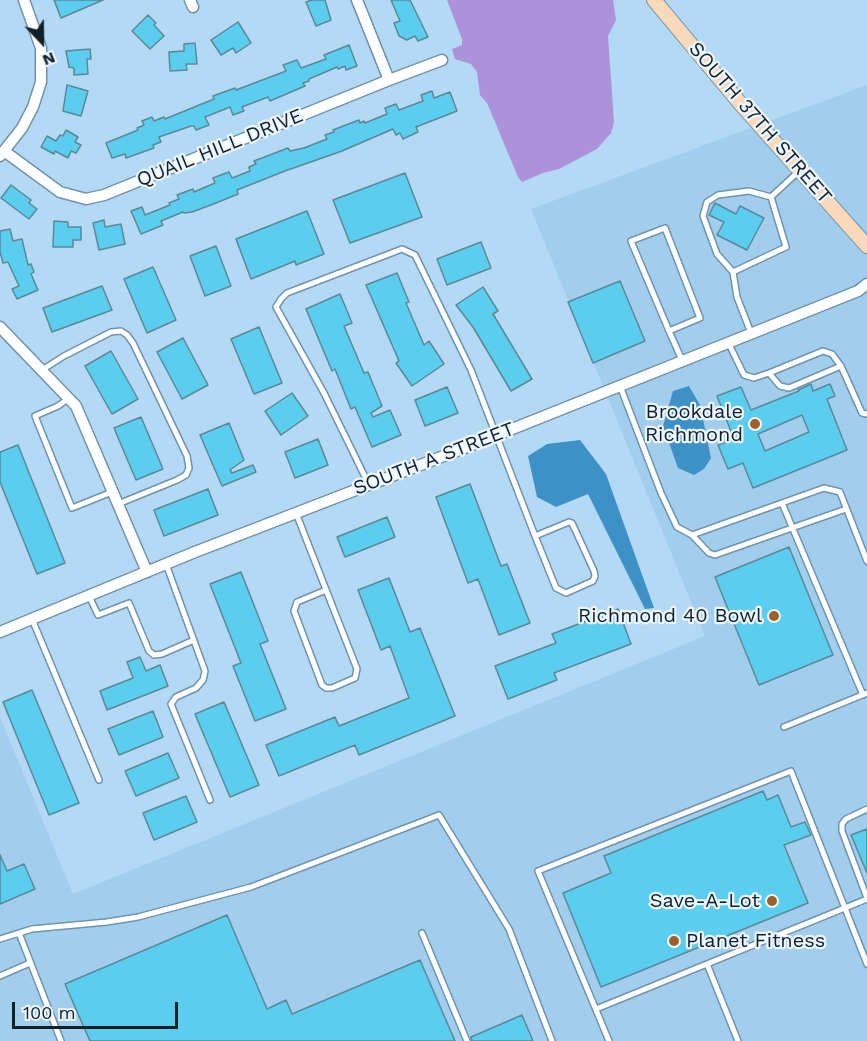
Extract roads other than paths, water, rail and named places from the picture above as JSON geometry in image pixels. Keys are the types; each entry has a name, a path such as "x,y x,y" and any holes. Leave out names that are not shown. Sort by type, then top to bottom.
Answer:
{"street":[{"path":"2,154 22,128 33,107 41,82 41,48 24,0"},
{"path":"357,0 389,80"},
{"name":"SOUTH 37TH STREET","path":"654,0 739,102 867,246"},
{"name":"QUAIL HILL DRIVE","path":"2,154 60,192 86,199 114,192 442,60"},
{"name":"SOUTH A STREET","path":"0,632 166,564 858,291 867,284"},
{"path":"0,327 76,406 147,572"}],"lane":[{"path":"771,198 800,170"},
{"path":"751,333 737,297 733,272 717,254 703,216 707,202 718,195 749,191 771,198"},
{"path":"733,272 786,247 771,198"},
{"path":"669,332 700,318 665,228 632,241 669,332 682,360"},
{"path":"369,485 324,393 276,307 287,293 402,249 414,255 471,370 535,536 558,591 566,593 593,580 594,571 572,523 569,522 535,536"},
{"path":"42,370 111,332 121,331 132,343 187,456 189,468 186,475 177,480 118,504"},
{"path":"728,342 744,375 754,378 823,351 832,354 841,366 862,413 867,414"},
{"path":"769,373 780,386 789,388 841,366"},
{"path":"619,386 661,493 677,527 692,535 709,553 715,555 846,509"},
{"path":"69,398 58,406 35,416 72,508 113,492"},
{"path":"692,535 824,488 840,492 867,561"},
{"path":"782,503 865,694 784,727"},
{"path":"296,513 357,669 355,678 332,688 322,685 294,611 297,602 326,590"},
{"path":"166,564 205,671 203,680 196,688 176,697 171,704 210,800"},
{"path":"89,596 98,615 129,603 149,651 154,655 162,654 194,640"},
{"path":"32,619 99,780"},
{"path":"609,1041 538,871 791,771 867,964"},
{"path":"596,1009 867,899 842,831 842,824 846,819 867,809"},
{"path":"0,939 19,933 138,916 251,887 439,815 508,929 552,1041"},
{"path":"19,933 61,1041"},
{"path":"422,933 467,1041"},
{"path":"0,976 30,963"},
{"path":"707,964 738,1041"}],"water":[{"path":"689,386 700,405 711,458 704,469 694,475 678,468 663,426 673,391"},
{"path":"580,440 606,474 654,608 645,609 588,494 556,507 537,497 528,456 547,444"}],"place":[{"name":"Brookdale Richmond","path":"755,424"},
{"name":"Richmond 40 Bowl","path":"774,616"},
{"name":"Save-A-Lot","path":"772,901"},
{"name":"Planet Fitness","path":"674,941"}]}
